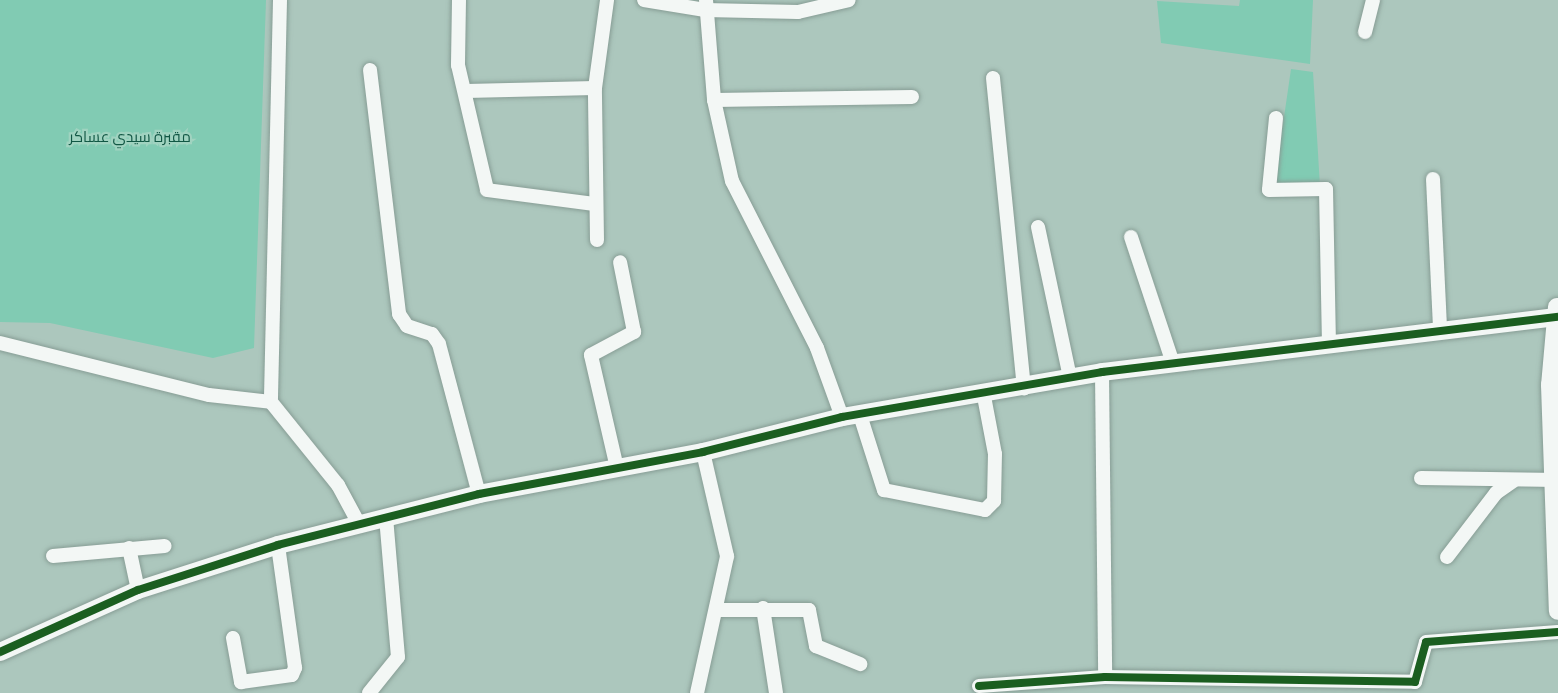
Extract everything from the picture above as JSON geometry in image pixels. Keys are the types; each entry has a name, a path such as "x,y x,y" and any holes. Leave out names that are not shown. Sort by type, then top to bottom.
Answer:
{"street":[{"path":"280,0 271,402 333,478 359,524"},
{"path":"459,0 458,65 466,91 487,190 595,204"},
{"path":"597,240 595,88 607,0"},
{"path":"650,1 798,12 849,0"},
{"path":"1365,32 1373,0"},
{"path":"705,5 714,100 732,181 851,416 884,490 985,510 994,501 996,454 983,391"},
{"path":"370,70 399,314 406,326 432,334 439,344 479,494"},
{"path":"993,78 1024,388"},
{"path":"466,91 595,88"},
{"path":"714,100 912,97"},
{"path":"1276,118 1269,190 1326,189 1329,343"},
{"path":"1433,179 1440,327"},
{"path":"1038,227 1070,378"},
{"path":"1131,237 1173,363"},
{"path":"617,468 591,355 634,332 620,262"},
{"path":"0,652 138,590 278,545 479,494 703,452 851,416 983,391 1024,388 1102,372 1557,313 1550,385 1556,468 1558,611"},
{"path":"0,343 209,396 271,402"},
{"path":"1102,372 1106,677"},
{"path":"698,693 728,556 703,452"},
{"path":"1420,478 1513,480 1556,468"},
{"path":"1447,557 1496,494 1513,480"},
{"path":"369,693 398,657 386,517"},
{"path":"233,638 241,682 292,675 278,545"},
{"path":"53,556 165,546"},
{"path":"129,548 138,590"},
{"path":"717,610 763,608 809,610 816,646 860,664"},
{"path":"763,608 776,693"},
{"path":"979,686 1106,677 1201,687 1356,687 1416,682 1419,651 1426,642 1558,632"}],"green space":[{"name":"مقبرة سيدي عساكر","path":"0,0 266,0 254,348 213,358 50,323 0,322"},
{"path":"1240,0 1313,0 1310,64 1161,43 1157,1 1239,6"},
{"path":"1291,69 1313,72 1320,186 1274,186"}],"cycle path":[{"path":"0,652 138,590 278,545 479,494 703,452 842,417 1102,372 1558,317"},
{"path":"979,686 1105,677 1415,682 1426,642 1558,632"}]}
